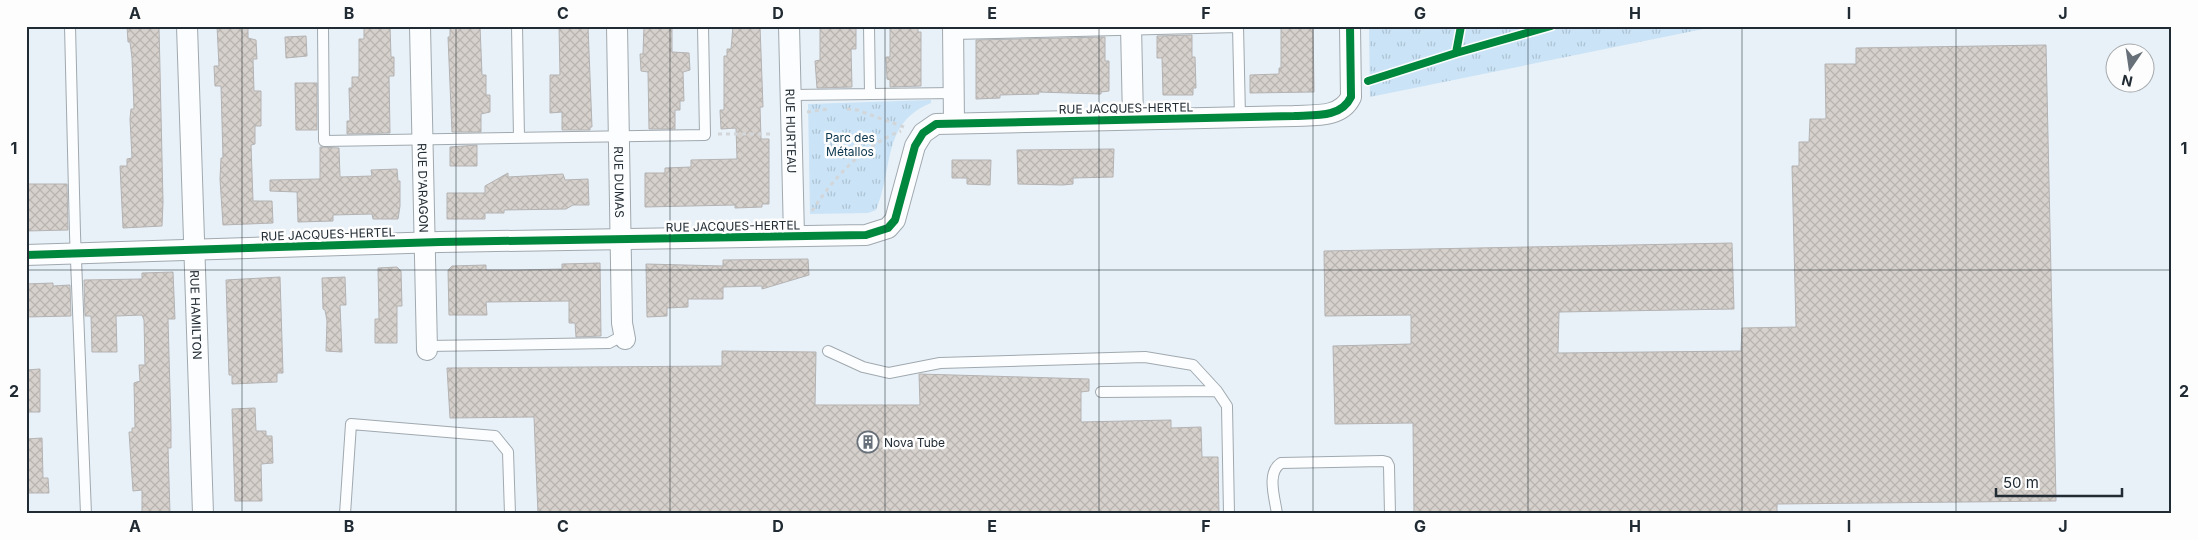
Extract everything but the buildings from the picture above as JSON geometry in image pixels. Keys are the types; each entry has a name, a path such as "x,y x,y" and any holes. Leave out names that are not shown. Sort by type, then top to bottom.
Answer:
{"street":[{"name":"RUE HAMILTON","path":"187,26 203,514"},
{"name":"RUE D'ARAGON","path":"420,26 427,348"},
{"name":"RUE DUMAS","path":"617,26 622,323 624,337"},
{"name":"RUE HURTEAU","path":"789,26 794,236"},
{"name":"RUE JACQUES-HERTEL","path":"26,255 425,243 866,235 888,228 895,220 900,210 915,146 922,133 936,124 1240,117 1337,112 1347,105 1351,97 1350,26"},
{"path":"1131,28 1133,119"},
{"path":"953,30 954,123"}],"lane":[{"path":"70,26 86,514"},
{"path":"322,26 324,141 705,135 703,26"},
{"path":"517,26 519,138"},
{"path":"869,26 870,94"},
{"path":"953,30 1238,27 1240,117"},
{"path":"791,95 954,92"},
{"path":"427,348 609,343 624,337"},
{"path":"828,351 863,367 889,373 940,363 1145,357 1193,365 1217,391 1227,406 1230,514"},
{"path":"1101,392 1217,391"},
{"path":"345,514 351,424 495,436 508,452 510,514"},
{"path":"1277,514 1272,473 1276,466 1281,463 1382,461 1387,462 1389,466 1390,514"}],"path":[{"path":"1403,70 1411,64 1420,64"},
{"path":"806,112 836,108"},
{"path":"843,109 857,110 904,127"},
{"path":"810,215 824,195 860,156 882,140 901,131"},
{"path":"705,135 776,134"}],"green space":[{"path":"1369,26 1718,26 1370,97"},
{"name":"Parc des Métallos","path":"931,100 931,103 915,112 904,122 896,135 876,210 868,213 810,214 808,104"}],"cycle path":[{"path":"26,255 440,242 866,235 888,228 895,220 915,146 923,133 936,124 1327,114 1341,109 1351,97 1350,26"},
{"path":"1368,81 1456,53 1461,26"},
{"path":"1456,53 1551,26"}],"place":[{"name":"Nova Tube","path":"868,442"}]}
